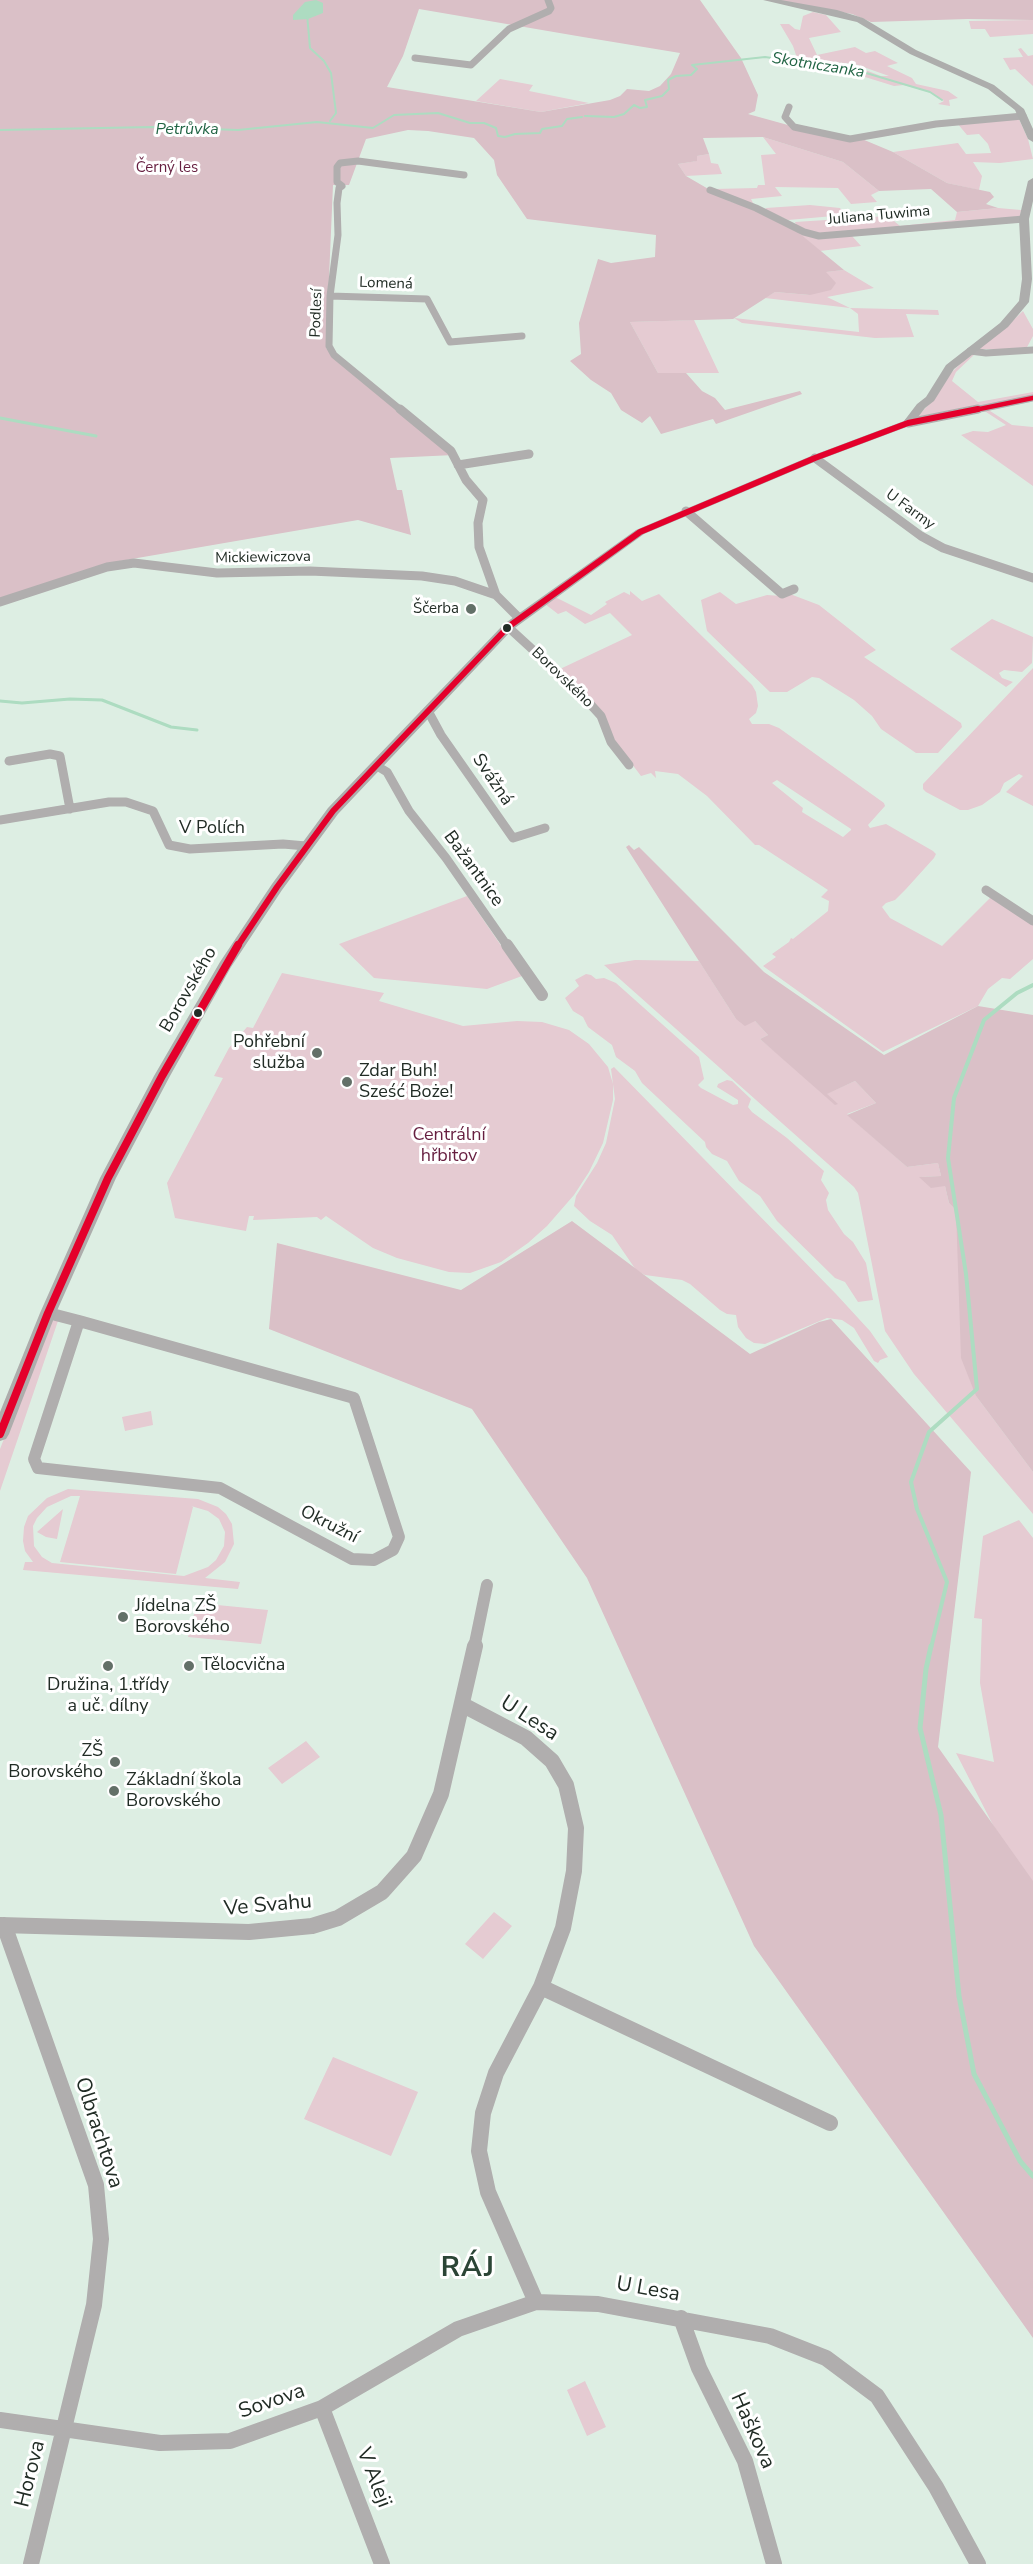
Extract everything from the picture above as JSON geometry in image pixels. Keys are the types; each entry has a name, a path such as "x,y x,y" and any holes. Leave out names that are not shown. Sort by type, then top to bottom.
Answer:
{"main road":[{"path":"767,0 837,13 860,20 913,52 991,87 1011,101 1023,116 1033,139"},
{"path":"918,416 950,367 1004,325 1024,302 1027,279 1024,219 1033,181"},
{"name":"Borovského","path":"0,1434 48,1313 108,1178 166,1069 225,965 306,846 333,811 513,622 640,532 918,416"}],"street":[{"path":"415,58 471,65 509,29 549,11 548,0"},
{"path":"789,107 785,117 794,127 850,139 936,124 1023,116"},
{"name":"Podlesí","path":"464,174 358,161 340,163 337,167 337,178 342,186 339,188 337,202 338,236 330,296 329,346 334,355 451,451 473,490 483,500 478,523 478,547 496,595"},
{"name":"Juliana Tuwima","path":"710,190 756,208 804,232 819,236 1024,219"},
{"name":"Lomená","path":"330,296 428,299 450,342 522,336"},
{"path":"970,351 1033,350"},
{"name":"Borovského","path":"918,416 1033,398"},
{"path":"458,465 529,454"},
{"name":"U Farmy","path":"815,458 921,536 943,548 1033,578"},
{"path":"686,511 782,594 794,589"},
{"name":"Mickiewiczova","path":"0,602 107,567 134,563 218,573 310,571 422,576 464,584 496,595 513,622"},
{"name":"Borovského","path":"513,622 601,716 611,742 629,765"},
{"name":"Svážná","path":"428,711 441,735 513,838 545,828"},
{"path":"9,761 50,754 60,756 70,809"},
{"name":"Bažantnice","path":"377,766 387,772 409,811 446,858 542,995"},
{"name":"V Polích","path":"0,820 109,802 139,805 153,811 169,845 190,849 283,844 306,846"},
{"path":"986,890 1033,921"},
{"name":"Okružní","path":"48,1313 79,1321 348,1395 358,1406 399,1537 393,1551 374,1560 352,1559 220,1488 42,1470 35,1464 34,1458 79,1321"},
{"name":"Ve Svahu","path":"2,1925 249,1932 312,1926 338,1918 382,1893 414,1857 441,1794 463,1705 487,1585"},
{"name":"U Lesa","path":"463,1705 526,1738 552,1761 566,1785 576,1828 574,1871 563,1928 541,1987 496,2073 483,2113 479,2151 488,2192 536,2302 598,2304 681,2318 770,2336 826,2358 877,2396 936,2487 978,2564"},
{"name":"Olbrachtova","path":"2,1925 96,2185 101,2239 94,2305 65,2430"},
{"path":"541,1987 830,2123"},
{"name":"Sovova","path":"0,2420 159,2443 230,2440 322,2408 458,2329 536,2302"},
{"name":"Haškova","path":"681,2318 699,2368 745,2461 774,2564"},
{"name":"V Aleji","path":"322,2408 382,2564"},
{"name":"Horova","path":"31,2564 65,2430"}],"green space":[{"name":"Černý les","path":"0,0 700,0 741,58 758,95 755,111 748,114 835,138 862,139 893,152 947,183 990,192 994,197 986,204 998,208 957,212 931,189 879,191 843,162 763,137 703,138 709,154 697,156 697,161 678,164 686,176 729,201 788,224 844,270 826,272 836,283 831,290 810,295 775,292 733,319 630,322 658,373 686,373 702,391 715,398 725,410 800,391 802,394 716,424 713,419 661,434 650,416 642,423 621,410 611,393 591,380 570,361 581,354 579,323 598,259 611,263 655,257 656,235 527,219 497,175 494,160 474,138 408,130 366,139 349,185 333,185 326,348 454,455 390,458 397,490 402,490 411,535 358,520 120,561 0,600","holes":["419,9 680,53 671,74 660,86 649,91 627,89 620,96 610,100 541,112 387,87 403,56"]},
{"path":"773,0 1033,0 1033,20 968,19 871,22 852,14"},
{"path":"813,12 826,15 841,32 809,38 817,55 855,47 866,53 875,51 898,63 887,66 912,78 916,84 948,91 958,98 949,100 950,106 938,104 944,101 930,92 904,85 894,86 833,67 809,69 805,62 818,66 855,66 881,76 889,76 855,64 824,63 814,58 797,58 780,24 789,24 800,30 803,16"},
{"path":"1033,20 1033,34 990,37 985,29 971,29 969,21"},
{"path":"1021,48 1028,56 1033,55 1033,86 1015,69 1010,70 1003,58 1023,57 1018,49"},
{"path":"500,79 533,85 529,91 589,103 541,112 476,101"},
{"path":"1018,117 1028,139 1033,159 1000,163 973,162 982,176 979,190 947,183 893,152 958,143 966,154 991,153 988,144 979,134 967,135 957,123"},
{"path":"763,137 843,162 879,191 871,195 877,202 851,204 838,188 775,187 782,196 751,199 754,205 713,189 757,188 758,185 765,185 761,155 776,154"},
{"path":"709,154 711,163 718,164 722,174 686,176 678,164 696,161 697,156"},
{"path":"810,205 840,208 845,215 788,220 765,210 766,208"},
{"path":"998,208 1021,210 1020,218 824,235 797,227 795,222 888,216 900,226 955,220 957,212"},
{"path":"793,229 811,236 852,236 861,246 820,251"},
{"path":"844,270 874,288 827,297 850,308 765,298 775,292 810,295 825,272"},
{"path":"850,308 938,310 939,315 906,314 914,337 875,338 742,323 734,318 859,332 858,314"},
{"path":"1023,311 1033,329 1033,336 1026,349 978,349 1004,329"},
{"path":"694,320 719,373 658,373 630,322"},
{"path":"976,353 956,372 952,381 978,402 1033,392 1033,396 917,417 934,399 946,378 965,359"},
{"path":"987,409 1012,425 1033,427 1033,486 961,435 973,431 988,432 1006,425 983,410"},
{"path":"630,591 642,601 659,594 752,685 756,692 758,706 756,713 749,719 752,724 769,724 779,728 884,803 885,806 868,825 870,828 886,824 936,854 895,900 882,907 890,918 942,946 993,895 1033,920 1033,959 1010,979 1002,978 988,989 978,1006 883,1052 763,966 776,957 772,954 828,911 829,901 821,897 828,890 759,845 755,845 707,796 678,774 655,771 656,778 651,773 641,776 560,669 632,635 610,613 585,624 566,611 558,614 545,604 555,597 591,615 607,604 605,602 624,592 630,595","holes":["777,780 851,829 843,837 802,812 803,808 772,783"]},
{"path":"720,592 736,604 767,595 790,594 819,605 876,650 864,657 961,723 962,727 938,753 916,753 881,729 872,716 854,700 819,678 812,677 787,692 770,692 707,631 701,600"},
{"path":"992,619 1033,637 1032,663 1022,672 1004,670 999,673 1002,678 1013,682 1006,687 950,649"},
{"path":"1033,668 1033,806 1006,792 1023,776 1019,774 1004,783 1000,792 982,805 968,810 960,810 926,792 923,784"},
{"path":"629,845 634,850 639,847 764,972 884,1055 978,1006 1033,1015 1033,1472 976,1396 961,1358 956,1210 949,1203 945,1186 931,1188 919,1177 941,1176 938,1163 907,1167 847,1115 876,1103 855,1081 827,1094 838,1104 835,1105 760,1039 768,1035 755,1021 745,1026 736,1019 626,847"},
{"path":"467,896 522,976 487,989 374,978 339,944"},
{"path":"635,960 699,961 736,1019 755,1021 768,1035 760,1039 826,1094 855,1081 876,1103 847,1114 907,1167 938,1163 941,1176 920,1177 945,1186 949,1203 956,1210 976,1396 1033,1472 1033,1514 914,1374 885,1331 858,1193 854,1187 604,965"},
{"name":"Centrální hřbitov","path":"282,973 384,993 379,1001 463,1026 517,1021 542,1022 569,1030 589,1044 608,1067 613,1084 613,1100 603,1143 589,1172 574,1195 547,1226 528,1243 501,1262 470,1273 449,1272 397,1258 373,1248 326,1216 321,1220 317,1217 253,1220 254,1216 249,1216 246,1231 175,1218 167,1183 223,1078 214,1076 229,1048 247,1027 253,1028"},
{"path":"586,974 596,979 604,978 616,983 699,1057 704,1079 698,1085 701,1088 733,1105 738,1104 738,1100 717,1087 718,1084 727,1080 732,1081 751,1099 748,1107 752,1112 787,1138 824,1171 821,1180 829,1193 826,1200 828,1210 866,1263 873,1300 858,1302 845,1282 835,1278 777,1221 760,1196 739,1181 727,1161 712,1154 705,1142 642,1083 635,1071 616,1057 612,1045 588,1027 583,1017 573,1011 565,998 579,986 575,980"},
{"path":"614,1067 836,1294 870,1331 888,1357 878,1363 874,1361 854,1328 842,1320 827,1318 765,1344 754,1343 746,1338 738,1327 736,1315 720,1310 690,1284 682,1280 645,1275 636,1270 612,1235 590,1221 574,1206 576,1196 597,1163 606,1143 615,1099 611,1069"},
{"path":"572,1221 750,1354 819,1322 831,1319 971,1472 938,1747 1033,1881 1033,2338 754,1946 587,1578 472,1409 269,1329 277,1243 461,1290"},
{"path":"58,1321 0,1491 0,1449 50,1322"},
{"path":"151,1411 153,1425 125,1431 122,1417"},
{"path":"68,1489 198,1499 218,1507 232,1524 234,1544 225,1562 205,1578 240,1582 238,1589 23,1570 25,1562 33,1562 25,1551 24,1527 28,1516 47,1498","holes":["71,1496 80,1496 60,1562 176,1574 193,1507 191,1506 208,1511 219,1519 225,1532 224,1546 216,1560 208,1567 184,1576 52,1563 42,1557 34,1546 33,1526 47,1507"]},
{"path":"63,1509 57,1539 37,1532"},
{"path":"1019,1520 1033,1538 1033,1888 1010,1858 956,1753 994,1762 980,1683 982,1619 974,1618 983,1536"},
{"path":"197,1603 268,1610 261,1644 188,1637"},
{"path":"306,1741 320,1757 282,1784 268,1768"},
{"path":"494,1912 512,1926 483,1959 465,1944"},
{"path":"333,2057 418,2092 391,2156 304,2119"},
{"path":"585,2381 606,2427 587,2436 567,2390"}],"shaded area":[{"path":"316,0 323,3 323,13 308,19 293,20 293,15 305,2"}],"waterway":[{"path":"307,14 310,48 324,61 331,73 336,113 330,121"},
{"name":"Skotniczanka","path":"585,116 614,117 624,114 634,105 640,108 647,107 645,100 662,96 669,89 668,80 676,76 691,75 697,69 692,65 765,57 856,70 930,92 942,100"},
{"name":"Petrůvka","path":"0,130 152,127 238,130 317,122 373,128 394,115 438,113 470,123 484,123 496,128 498,136 505,137 515,134 540,133 542,129 562,126 567,119 582,117"},
{"path":"0,418 96,436"},
{"path":"0,701 22,703 70,699 102,700 171,727 197,730"},
{"path":"931,1648 947,1582 917,1509 911,1482 929,1432 977,1389 966,1274 948,1158 954,1098 984,1020 1017,993 1033,985"},
{"path":"931,1646 926,1669 920,1728 941,1815 959,1996 974,2074 1020,2161 1033,2176"}],"transit line":[{"path":"0,1434 48,1313 108,1178 225,965 277,887 333,811 508,627 640,532 686,511 908,423 1033,398"}],"place":[{"name":"Ščerba","path":"471,609"},
{"name":"Pohřební služba","path":"317,1053"},
{"name":"Zdar Buh! Sześć Boże!","path":"347,1082"},
{"name":"Jídelna ZŠ Borovského","path":"123,1617"},
{"name":"Družina, 1.třídy a uč. dílny","path":"108,1666"},
{"name":"Tělocvična","path":"189,1666"},
{"name":"ZŠ Borovského","path":"115,1762"},
{"name":"Základní škola Borovského","path":"114,1791"}],"district":[{"name":"RÁJ","path":"468,2269"}]}
